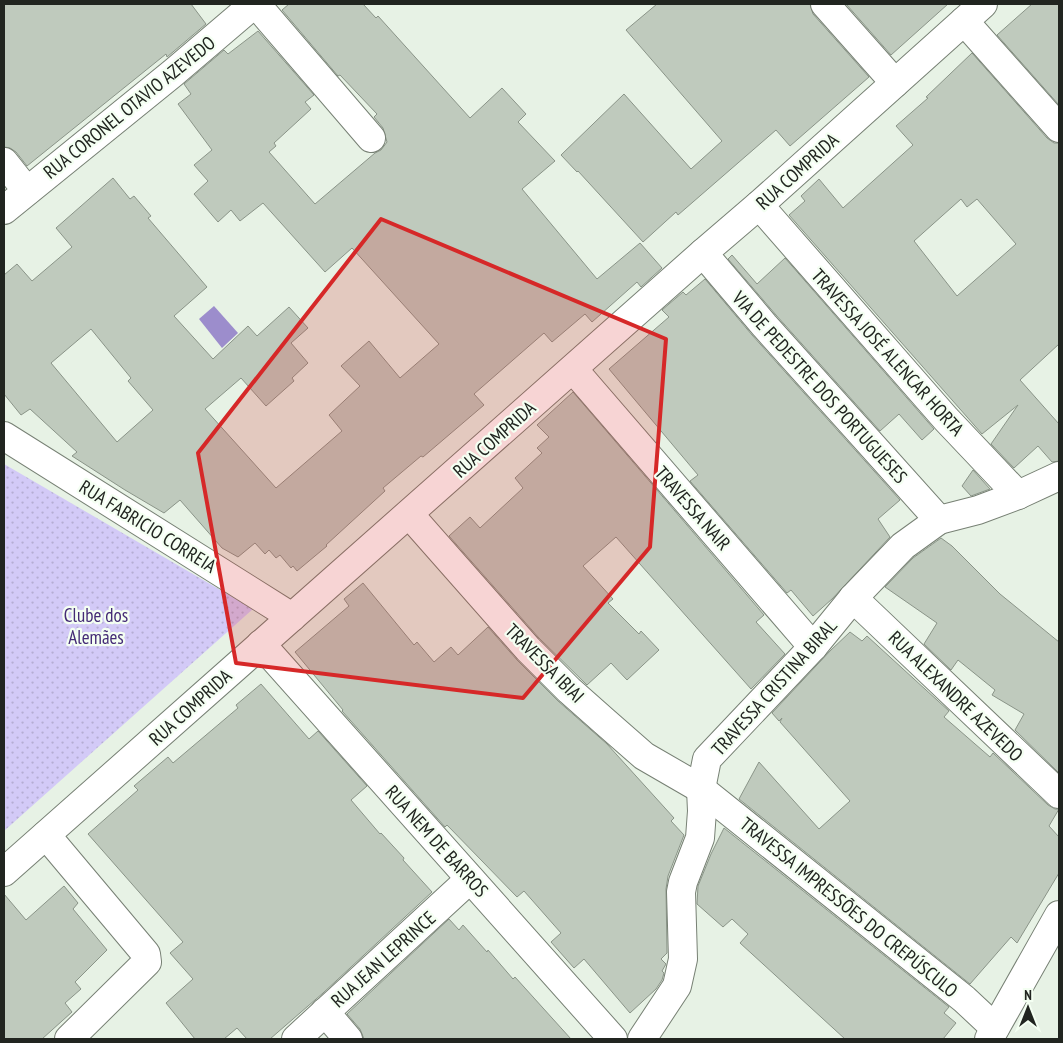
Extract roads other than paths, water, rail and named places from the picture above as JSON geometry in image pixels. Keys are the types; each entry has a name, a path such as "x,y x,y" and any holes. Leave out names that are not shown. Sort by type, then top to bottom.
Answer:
{"street":[{"path":"255,4 371,138"},
{"name":"RUA CORONEL OTAVIO AZEVEDO","path":"4,210 166,79 255,4"},
{"path":"824,4 894,83"},
{"path":"973,12 1059,128"},
{"name":"RUA COMPRIDA","path":"4,872 703,253 759,206 973,12"},
{"path":"4,162 27,190"},
{"name":"TRAVESSA JOSÉ ALENCAR HORTA","path":"759,206 946,419 1018,495"},
{"name":"VIA DE PEDESTRE DOS PORTUGUESES","path":"703,253 771,333 939,520"},
{"name":"TRAVESSA NAIR","path":"573,369 813,647"},
{"name":"RUA FABRICIO CORREIA","path":"4,436 292,617"},
{"name":"TRAVESSA CRISTINA BIRAL","path":"642,1039 677,986 683,959 681,892 700,838 701,789 708,759 813,647 853,598 903,546 939,520 978,510 1018,495 1059,476"},
{"name":"TRAVESSA IBIAI","path":"409,514 528,649 569,690 644,756 701,789"},
{"name":"RUA ALEXANDRE AZEVEDO","path":"853,598 1059,794"},
{"name":"RUA NEM DE BARROS","path":"261,644 613,1039"},
{"name":"TRAVESSA IMPRESSÕES DO CREPÚSCULO","path":"701,789 964,999 992,1033"},
{"path":"46,835 146,954 148,959 69,1039"},
{"name":"RUA JEAN LEPRINCE","path":"296,1039 470,879"},
{"path":"992,1033 1059,915"},
{"path":"324,1012 348,1039"}],"park label":[{"name":"Clube dos Alemães","path":"96,626"}]}
